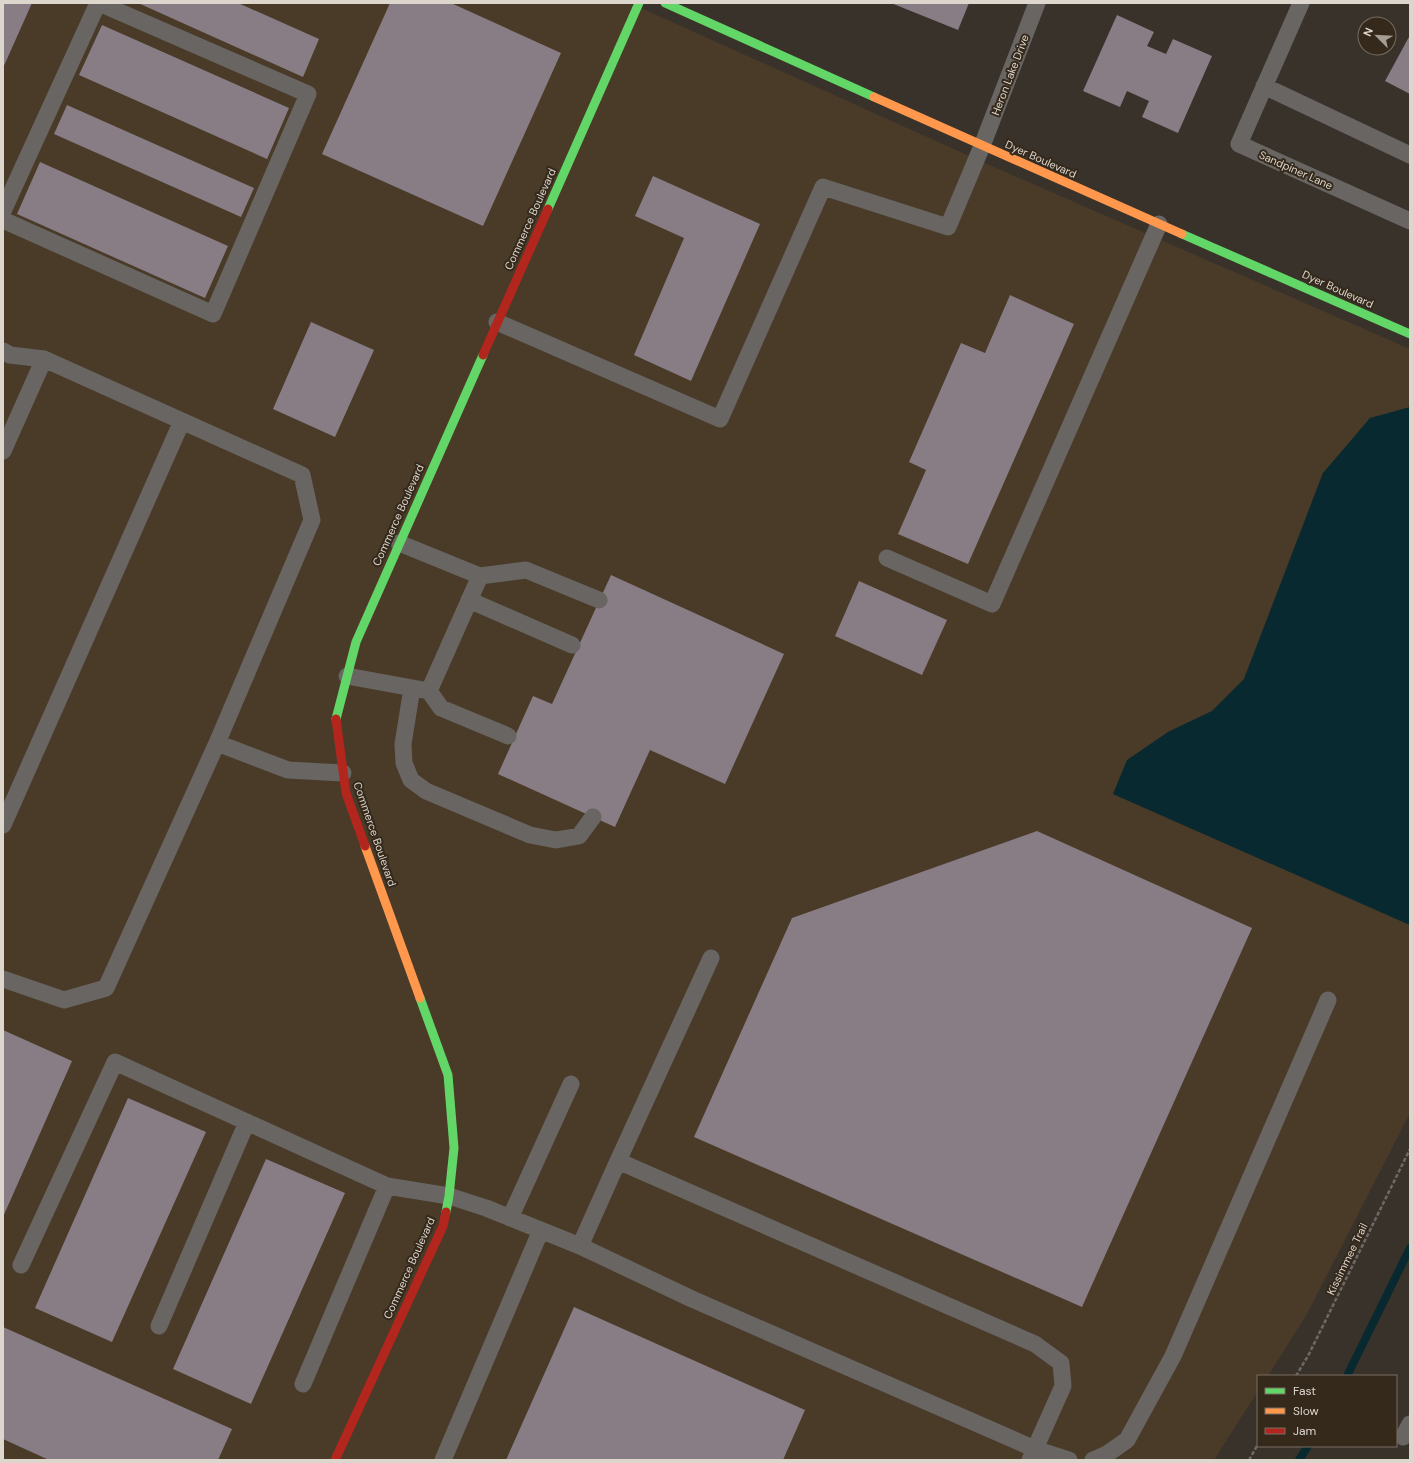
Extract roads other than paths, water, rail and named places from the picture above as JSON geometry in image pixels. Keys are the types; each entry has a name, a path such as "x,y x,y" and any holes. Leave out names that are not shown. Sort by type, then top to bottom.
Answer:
{"street":[{"name":"Commerce Boulevard","path":"335,1460 443,1226 450,1196 454,1148 448,1075 346,793 336,720 356,642 639,3"},
{"name":"Dyer Boulevard","path":"665,3 982,146 1410,334"}],"lane":[{"path":"3,211 99,3 308,94 213,314 3,220"},
{"name":"Heron Lake Drive","path":"497,322 720,419 822,187 948,226 982,146 1037,3"},
{"name":"Sandpiner Lane","path":"1301,3 1239,144 1410,221"},
{"path":"1264,86 1410,155"},
{"path":"887,558 992,604 1159,224"},
{"path":"3,351 10,354 44,358 302,475 312,520 217,743 106,988 64,1000 3,979"},
{"path":"3,451 44,358"},
{"path":"3,825 182,421"},
{"path":"399,543 480,576 526,570 599,600"},
{"path":"480,576 469,600 421,690 403,744 404,763 411,780 426,791 530,834 556,840 579,836 593,817"},
{"path":"469,600 572,644"},
{"path":"347,676 421,690 441,708 508,736"},
{"path":"217,743 288,770 343,773"},
{"path":"580,1246 711,958"},
{"path":"1093,1460 1107,1454 1127,1440 1173,1356 1328,1000"},
{"path":"21,1265 115,1062 387,1186 450,1196 541,1230 580,1246 692,1299 1032,1454 1069,1460"},
{"path":"510,1218 571,1084"},
{"path":"159,1326 247,1122"},
{"path":"618,1161 1035,1344 1061,1363 1063,1386 1032,1454"},
{"path":"303,1384 387,1186"},
{"path":"443,1460 541,1230"}],"water":[{"path":"1410,407 1410,925 1113,794 1127,760 1168,732 1212,711 1244,679 1323,473 1370,418"}],"waterway":[{"path":"1347,1375 1410,1248"},
{"path":"1299,1460 1307,1447"}]}
